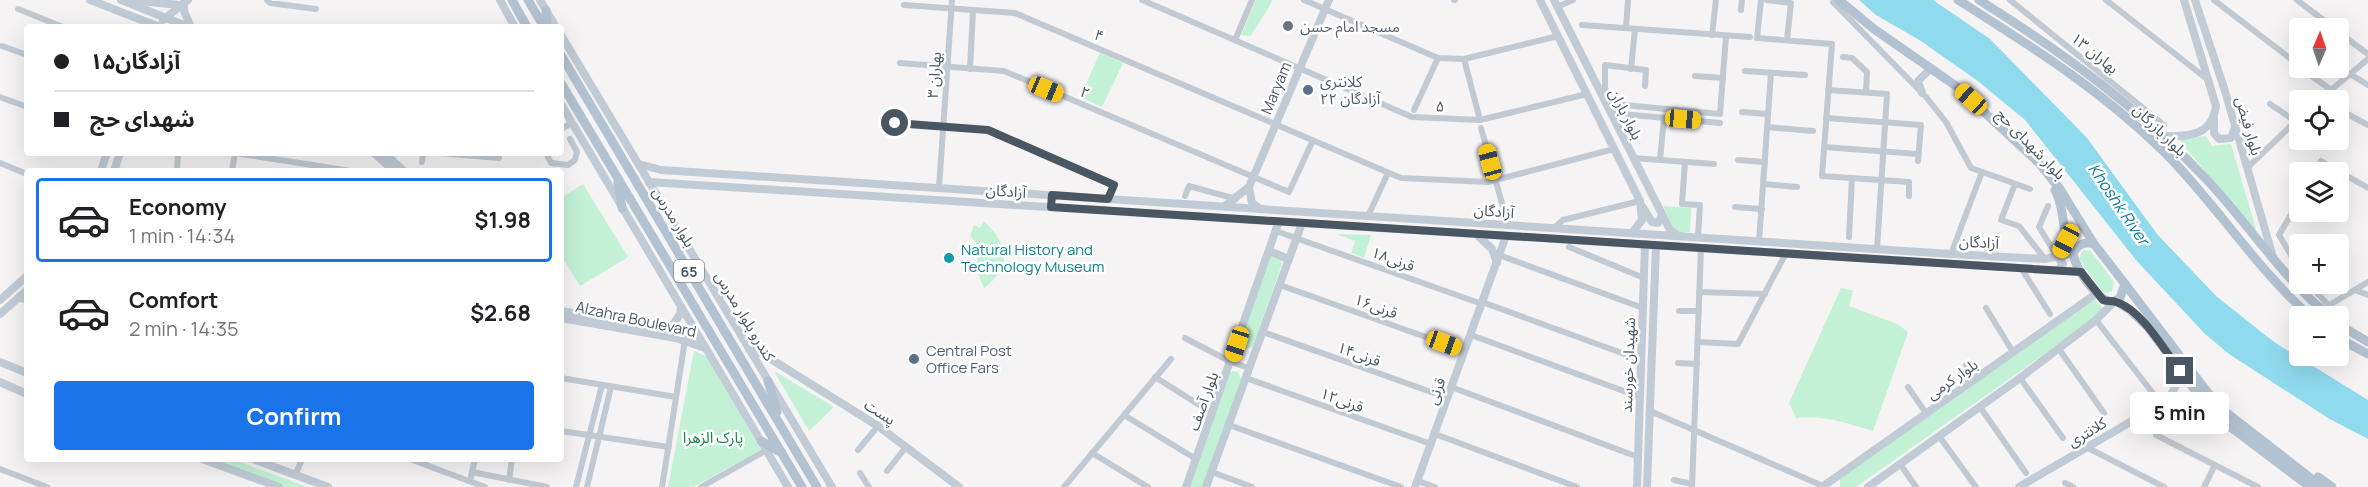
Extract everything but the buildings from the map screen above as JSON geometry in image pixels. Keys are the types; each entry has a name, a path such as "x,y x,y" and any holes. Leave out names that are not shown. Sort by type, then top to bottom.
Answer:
{"main road":[{"path":"90,0 158,24"},
{"path":"121,0 159,24"},
{"path":"126,0 184,2"},
{"path":"500,0 513,24"},
{"path":"512,0 525,24"},
{"path":"528,0 544,24"},
{"path":"540,0 554,24"},
{"name":"Maryam","path":"1249,187 1329,0"},
{"name":"بلوار باران","path":"1540,0 1641,204"},
{"name":"بلوار بازرگان","path":"1958,0 2018,38 2110,103 2174,163 2267,272 2300,306"},
{"name":"بلوار بازرگان","path":"1979,0 1992,3 2117,96 2165,136 2210,182 2304,296 2321,306"},
{"name":"بلوار فیض","path":"2165,136 2197,135 2205,130 2215,116 2216,106 2211,82 2184,0"},
{"name":"بلوار فیض","path":"2195,0 2274,260"},
{"name":"بلوار شهدای حج","path":"1834,1 1869,32 1950,86 2035,166 2057,192 2064,216 2066,241"},
{"name":"بلوار شهدای حج","path":"1834,1 1956,86 2038,162 2060,189 2094,244 2218,406 2266,449"},
{"path":"162,24 184,2"},
{"path":"184,2 184,11 189,24"},
{"name":"بلوار باران","path":"1556,4 1670,230 1678,236"},
{"path":"546,10 546,24"},
{"path":"128,15 136,24"},
{"name":"کندرو بلوار مدرس","path":"564,40 832,487"},
{"name":"بلوار مدرس","path":"564,60 817,487"},
{"path":"1922,93 1918,81 1929,70"},
{"name":"بلوار مدرس","path":"564,88 802,487"},
{"path":"2110,103 2117,96"},
{"path":"564,109 788,487"},
{"path":"582,119 595,112"},
{"path":"2215,116 2214,133 2219,139 2232,138 2235,126"},
{"path":"377,156 391,168"},
{"path":"387,156 401,168"},
{"name":"آزادگان","path":"639,164 661,170 1951,254 2045,259 2073,252"},
{"path":"661,170 662,182"},
{"path":"617,176 622,208"},
{"name":"آزادگان","path":"649,182 2081,272"},
{"path":"1220,206 1236,199 1249,187"},
{"path":"1249,187 1252,203 1256,208 1263,209"},
{"path":"1051,207 1052,195"},
{"path":"1641,204 1652,222 1661,221 1662,214"},
{"path":"1632,233 1642,220 1641,204"},
{"name":"بلوار آصف","path":"1186,487 1279,221"},
{"path":"1206,487 1302,223"},
{"path":"1576,229 1576,240"},
{"path":"1476,234 1492,249 1498,259"},
{"name":"قرنی","path":"1416,484 1506,236"},
{"path":"2058,270 2063,264 2057,256 2066,241 2073,252 2074,261 2097,293 2103,300 2115,302 2130,310 2148,327 2212,413"},
{"path":"2073,252 2082,243 2094,244"},
{"name":"شهیدان خورسند","path":"1637,487 1646,244"},
{"name":"شهیدان خورسند","path":"1647,487 1656,245"},
{"path":"1812,255 1813,245"},
{"path":"1269,251 1289,259"},
{"path":"1645,258 1653,256 1656,260"},
{"path":"0,300 24,279"},
{"path":"1868,487 2020,378 2096,320 2124,291 2125,284"},
{"name":"بلوار کرمی","path":"1823,487 2097,293"},
{"path":"0,314 22,300"},
{"name":"Alzahra Boulevard","path":"564,312 659,328 673,325 680,314 681,307"},
{"name":"Alzahra Boulevard","path":"564,319 682,340 705,348"},
{"path":"673,325 683,330 682,340"},
{"path":"2349,331 2368,342"},
{"path":"2349,344 2368,354"},
{"name":"پست","path":"749,349 782,366 878,426 959,487"},
{"path":"0,362 24,373"},
{"path":"781,426 766,377 768,365 782,366"},
{"path":"2180,371 2178,382 2168,400 2198,405 2322,487"},
{"path":"2,384 24,393"},
{"name":"کلانتری","path":"2019,487 2168,400"},
{"path":"760,441 783,454"},
{"path":"2266,449 2275,467 2300,487"},
{"path":"2266,449 2310,487"},
{"path":"2266,449 2282,450 2332,487"},
{"path":"210,462 279,487"},
{"path":"260,462 328,487"}],"street":[{"path":"267,0 270,3 316,9"},
{"name":"بهاران ۳","path":"939,188 952,0"},
{"name":"۵","path":"1142,0 1413,117 1480,124 1587,94"},
{"path":"1235,40 1252,0"},
{"path":"1304,0 1438,58 1464,59 1558,36"},
{"path":"1556,4 1573,0"},
{"path":"1626,28 1628,0"},
{"path":"1712,34 1716,0"},
{"path":"1742,0 1742,10"},
{"path":"1761,0 1757,38 1832,44 1822,176 1909,182 1909,196"},
{"path":"1767,0 1791,3 1787,40"},
{"name":"بهاران ۱۳","path":"2010,0 2164,125"},
{"path":"2106,0 2211,82"},
{"path":"2214,0 2289,58"},
{"path":"2297,0 2321,18"},
{"path":"1834,1 1922,93 1946,122 1971,168 2030,189"},
{"name":"۴","path":"904,5 1015,13 1401,178 1495,180 1614,149"},
{"path":"18,9 56,24"},
{"path":"970,69 973,10"},
{"path":"1582,25 1750,38"},
{"path":"1631,69 1635,29"},
{"path":"1645,86 1646,70 1605,65 1605,88 1613,104 1720,114 1726,36"},
{"path":"2349,40 2368,54"},
{"path":"2,46 24,54"},
{"path":"1843,57 1852,58 1868,72 1866,92"},
{"path":"1414,110 1438,58"},
{"path":"1464,59 1508,225"},
{"path":"2315,78 2331,90 2368,59"},
{"name":"۲","path":"900,63 1004,71 1289,192 1313,140"},
{"path":"1745,71 1805,75"},
{"path":"1759,241 1771,73"},
{"path":"2350,74 2368,84"},
{"path":"1695,76 1723,78"},
{"path":"1828,90 1887,94 1877,249"},
{"path":"0,97 24,106"},
{"path":"2270,104 2289,115"},
{"path":"1742,112 1768,114"},
{"path":"1611,113 1720,123"},
{"path":"2349,115 2368,125"},
{"path":"1660,160 1664,118"},
{"path":"1824,147 1883,152 1918,158 1921,125 1826,118"},
{"path":"564,127 572,123"},
{"path":"895,123 988,130 1114,185 1108,199"},
{"path":"1767,127 1813,131"},
{"path":"2247,168 2289,127"},
{"path":"547,156 550,162 568,165 575,160 577,153 570,139"},
{"path":"254,156 332,168"},
{"path":"422,162 423,156"},
{"path":"475,156 499,158 499,156"},
{"path":"1633,158 1714,164"},
{"path":"1738,160 1765,162"},
{"path":"1685,162 1682,204 1700,205 1698,237"},
{"path":"0,163 24,173"},
{"path":"1951,254 1982,172"},
{"path":"1368,216 1388,173"},
{"path":"2349,177 2368,188"},
{"path":"1849,237 1852,178"},
{"path":"1763,184 1797,187"},
{"path":"2015,184 2001,220 2019,226 2045,259"},
{"path":"1185,196 1189,186 1236,199"},
{"path":"1554,228 1563,220 1641,204"},
{"path":"2048,206 2039,227 2057,256"},
{"path":"1735,207 1762,209"},
{"path":"2289,218 2278,236 2289,253"},
{"name":"قرنی۱۸","path":"1276,231 1641,360"},
{"path":"1569,247 1644,278"},
{"path":"1674,480 1692,485 1701,248"},
{"path":"1698,342 1738,344 1786,253"},
{"path":"1498,259 1574,282 1643,308"},
{"path":"2021,268 2050,314"},
{"path":"2327,306 2368,282"},
{"name":"قرنی۱۶","path":"1280,285 1465,351"},
{"path":"2355,290 2368,295"},
{"path":"1700,292 1765,294"},
{"path":"1986,308 2013,352"},
{"path":"1679,311 1699,311"},
{"path":"2096,320 2155,396"},
{"name":"قرنی۱۴","path":"1263,332 1448,398"},
{"path":"1471,335 1640,397"},
{"path":"1185,338 1231,362 1249,368"},
{"path":"662,487 682,340"},
{"path":"2059,349 2104,413"},
{"path":"1064,487 1171,359"},
{"path":"1678,363 1697,364"},
{"path":"1966,365 1974,380"},
{"path":"1155,377 1212,413"},
{"name":"قرنی۱۲","path":"1246,378 1431,444"},
{"path":"2020,378 2063,438"},
{"path":"564,379 676,397"},
{"path":"576,487 602,385"},
{"path":"587,487 611,387"},
{"path":"1451,387 1638,457"},
{"path":"1908,387 1926,413"},
{"path":"1980,407 2026,473"},
{"path":"1650,411 1823,487"},
{"path":"1124,415 1196,459"},
{"path":"1229,424 1401,487"},
{"path":"858,450 878,426"},
{"path":"564,431 669,447"},
{"path":"1435,434 1577,487"},
{"path":"2156,435 2258,487"},
{"path":"1939,436 1976,487"},
{"path":"887,471 906,447"},
{"path":"2086,447 2164,487"},
{"path":"700,487 767,450"},
{"path":"1092,453 1148,487"},
{"path":"295,476 301,462"},
{"path":"418,462 485,487"},
{"path":"470,481 474,462"},
{"path":"509,480 512,462"},
{"path":"1900,464 1916,487"},
{"path":"2204,487 2215,465"},
{"path":"0,469 47,487"},
{"path":"472,472 547,487"},
{"path":"1212,472 1252,487"},
{"path":"860,473 869,487"},
{"path":"2065,483 2073,487"},
{"path":"1416,484 1435,487"}],"green space":[{"path":"1256,0 1272,0 1251,36 1241,35"},
{"path":"1100,53 1123,63 1102,107 1080,97"},
{"path":"2206,136 2212,146 2231,144 2257,233 2179,140"},
{"path":"583,184 628,257 580,286 564,260 564,196"},
{"path":"1663,206 1691,208 1690,232 1677,235"},
{"path":"984,221 998,238 1004,255 1004,263 994,280 984,288 975,266 979,254 978,247 970,236 974,225 980,228"},
{"path":"1336,234 1371,235 1364,258 1351,253 1355,241"},
{"path":"2083,250 2090,250 2114,282 2112,291 2105,293 2101,290 2079,259"},
{"path":"1272,255 1281,258 1282,264 1253,346 1244,350 1239,346 1267,261"},
{"path":"1841,288 1853,291 1849,306 1897,324 1908,332 1873,431 1826,419 1796,418 1789,403"},
{"path":"2093,298 2105,310 2097,317 1856,487 1840,487 1840,479"},
{"name":"پارک الزهرا","path":"694,351 706,356 761,450 693,487 668,487"},
{"path":"774,371 834,407 809,431"},
{"path":"1232,371 1238,372 1241,379 1203,487 1189,487 1228,375"},
{"path":"221,462 240,462 307,487 286,487"}],"water":[{"name":"Khoshk River","path":"1859,0 1933,0 1990,39 2087,138 2157,234 2216,296 2289,351 2289,366 2313,366 2368,400 2368,439 2328,418 2229,354 2205,334 2136,260 2025,120 1979,82 1921,41 1876,15"}],"place":[{"name":"مسجد امام حسن","path":"1288,26"},
{"name":"کلانتری ۲۲ آزادگان","path":"1308,90"},
{"name":"Natural History and Technology Museum","path":"949,258"},
{"name":"Central Post Office Fars","path":"914,359"}],"route":[{"path":"895,123 988,130 1114,185 1108,199 1052,195 1051,207 2081,272 2103,300 2116,301 2130,310 2148,327 2180,371"}]}
